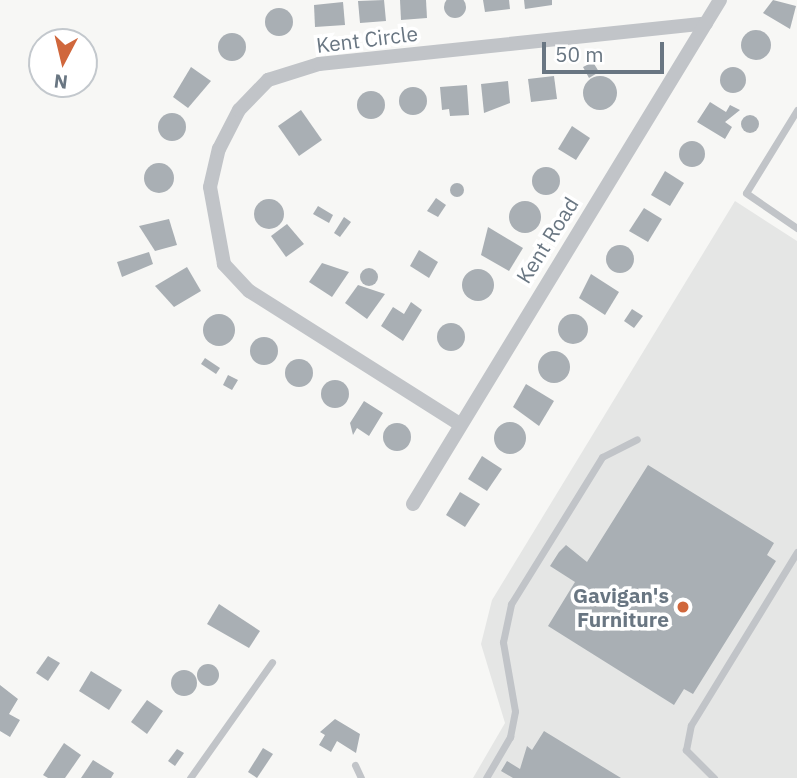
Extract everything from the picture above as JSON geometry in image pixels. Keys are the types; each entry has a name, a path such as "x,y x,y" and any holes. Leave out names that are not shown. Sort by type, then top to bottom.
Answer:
{"street":[{"name":"Kent Road","path":"413,504 458,422 720,0"},
{"name":"Kent Circle","path":"458,422 249,291 224,264 210,187 219,149 239,110 268,80 319,64 706,23"}],"lane":[{"path":"797,110 746,194 797,228"},
{"path":"485,778 510,737 515,711 503,642 511,604 602,457 637,439"},
{"path":"710,777 686,750 691,725 797,552"},
{"path":"190,778 272,662"},
{"path":"355,765 361,778"}],"shaded area":[{"path":"735,201 797,241 797,778 473,778 505,723 481,644 492,600"}],"building":[{"path":"455,-4 463,-1 466,7 463,15 455,18 447,15 444,7 447,-1"},
{"path":"384,0 386,21 360,23 358,1"},
{"path":"400,0 426,0 427,18 401,20"},
{"path":"483,0 509,0 510,9 485,12"},
{"path":"524,0 552,0 552,5 525,9"},
{"path":"773,0 796,6 790,29 763,13"},
{"path":"343,2 345,25 315,27 314,5"},
{"path":"279,8 289,12 293,22 289,32 279,36 269,32 265,22 269,12"},
{"path":"756,30 762,31 770,39 770,51 762,59 756,60 750,59 742,51 741,45 742,39 750,31"},
{"path":"232,33 242,37 246,47 242,57 232,61 222,57 218,47 222,37"},
{"path":"593,62 599,72 589,78 583,67"},
{"path":"191,67 211,81 188,108 173,97"},
{"path":"733,67 742,71 746,80 742,89 733,93 724,89 720,80 724,71"},
{"path":"554,76 557,99 531,102 528,79"},
{"path":"600,76 612,81 617,93 612,105 600,110 588,105 583,93 588,81"},
{"path":"508,81 510,103 484,113 481,84"},
{"path":"467,85 469,115 450,116 449,109 442,110 440,87"},
{"path":"413,87 423,91 427,101 423,111 413,115 403,111 399,101 403,91"},
{"path":"371,91 381,95 385,105 381,115 371,119 361,115 357,105 361,95"},
{"path":"710,102 726,112 730,105 740,110 725,122 732,127 725,139 697,122"},
{"path":"301,110 322,140 299,156 278,126"},
{"path":"172,113 182,117 186,127 182,137 172,141 162,137 158,127 162,117"},
{"path":"750,115 756,118 759,124 756,130 750,133 744,130 741,124 744,118"},
{"path":"572,126 590,138 576,160 558,149"},
{"path":"692,141 701,145 705,154 701,163 692,167 683,163 679,154 683,145"},
{"path":"159,163 169,168 174,178 169,188 159,193 149,188 144,178 149,168"},
{"path":"546,167 556,171 560,181 556,191 546,195 536,191 532,181 536,171"},
{"path":"665,171 684,183 670,206 651,195"},
{"path":"454,183 460,183 464,190 460,197 454,197 450,193 450,187"},
{"path":"436,198 446,205 438,217 427,211"},
{"path":"269,199 280,203 284,214 280,225 269,229 258,225 254,214 258,203"},
{"path":"525,201 536,206 541,217 536,228 525,233 514,228 509,217 514,206"},
{"path":"318,206 333,215 329,223 313,214"},
{"path":"644,208 662,219 648,242 629,231"},
{"path":"344,217 351,222 340,237 334,233"},
{"path":"169,219 177,245 155,251 139,226"},
{"path":"287,224 304,244 286,257 271,236"},
{"path":"488,227 523,248 509,271 481,255"},
{"path":"620,245 630,249 634,259 630,269 620,273 610,269 606,259 610,249"},
{"path":"419,250 438,262 429,278 410,266"},
{"path":"149,252 153,264 122,277 117,262"},
{"path":"322,263 349,272 332,297 309,282"},
{"path":"187,267 201,291 174,307 155,286"},
{"path":"369,268 375,271 378,277 375,283 369,286 363,283 360,277 363,271"},
{"path":"478,269 489,274 494,285 489,296 478,301 467,296 462,285 467,274"},
{"path":"591,274 619,292 605,315 579,298"},
{"path":"358,285 385,294 367,319 345,303"},
{"path":"411,302 422,310 403,341 381,326 393,307 404,314"},
{"path":"632,309 643,316 634,328 624,321"},
{"path":"219,314 230,319 235,330 230,341 219,346 208,341 203,330 208,319"},
{"path":"573,314 584,318 588,329 584,340 573,344 562,340 558,329 562,318"},
{"path":"451,323 461,327 465,337 461,347 451,351 441,347 437,337 441,327"},
{"path":"264,337 274,341 278,351 274,361 264,365 254,361 250,351 254,341"},
{"path":"554,351 565,356 570,367 565,378 554,383 543,378 538,367 543,356"},
{"path":"205,358 220,368 216,374 201,364"},
{"path":"299,359 309,363 313,373 309,383 299,387 289,383 285,373 289,363"},
{"path":"228,375 238,380 232,390 223,385"},
{"path":"335,380 345,384 349,394 345,404 335,408 325,404 321,394 325,384"},
{"path":"526,384 554,401 539,426 513,407"},
{"path":"364,401 383,413 369,436 357,428 353,435 350,423"},
{"path":"510,422 521,427 526,438 521,449 510,454 499,449 494,438 499,427"},
{"path":"397,423 407,427 411,437 407,447 397,451 387,447 383,437 387,427"},
{"path":"482,456 502,469 487,491 468,479"},
{"path":"648,465 774,543 767,555 776,561 693,694 684,689 674,705 548,626 575,582 550,566 566,545 587,562"},
{"path":"460,492 480,504 465,527 446,515"},
{"path":"219,604 260,631 249,648 207,624"},
{"path":"48,656 60,663 48,681 36,673"},
{"path":"208,664 216,667 219,675 216,683 208,686 200,683 197,675 200,667"},
{"path":"184,670 193,674 197,683 193,692 184,696 175,692 171,683 175,674"},
{"path":"91,671 122,690 109,710 79,691"},
{"path":"0,685 18,699 9,714 20,720 10,737 0,731"},
{"path":"147,700 163,711 147,734 131,722"},
{"path":"335,719 360,734 356,753 337,741 331,752 319,745 325,735 320,732"},
{"path":"544,731 621,778 513,778 501,771 507,761 520,769 527,746 532,750"},
{"path":"64,743 81,755 65,778 48,778 43,775"},
{"path":"263,748 273,754 257,778 248,772"},
{"path":"177,749 184,753 175,766 168,761"},
{"path":"93,760 114,773 111,778 81,778"}],"place":[{"name":"Gavigan's Furniture","path":"683,607"}]}
